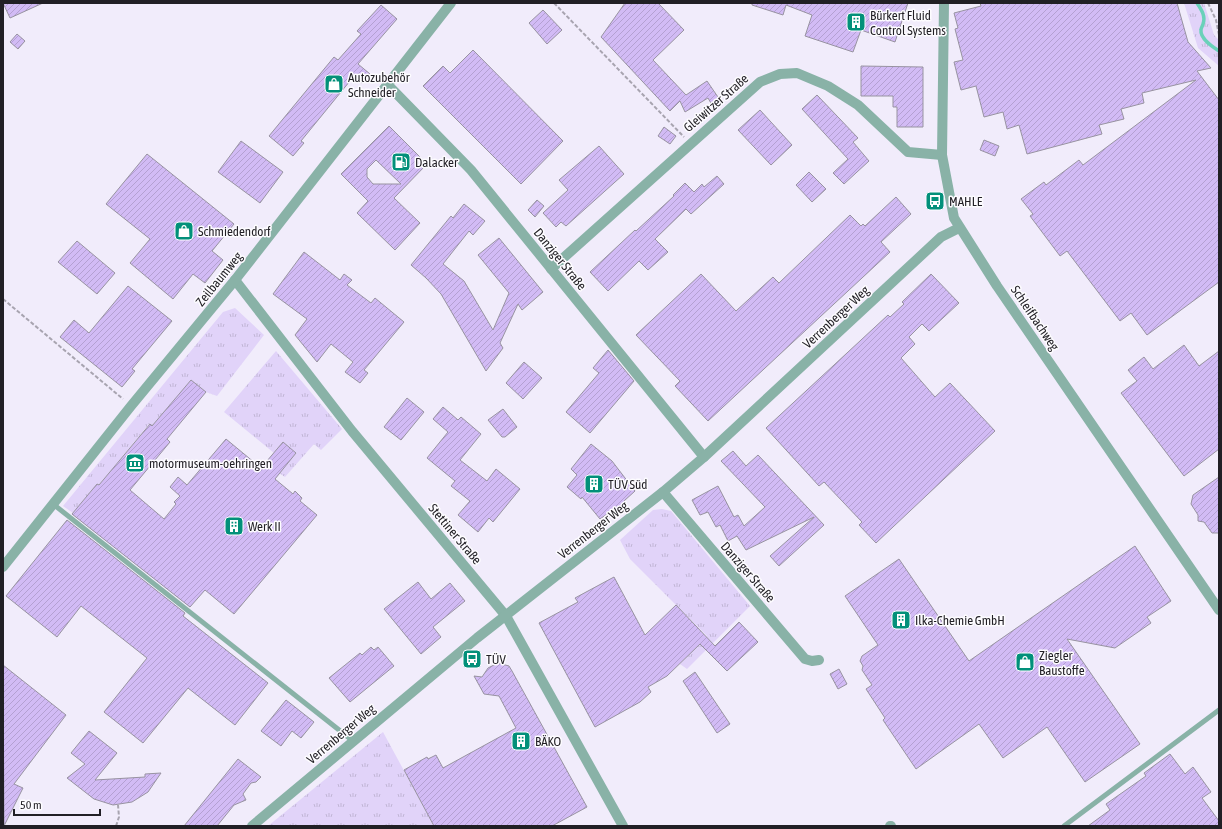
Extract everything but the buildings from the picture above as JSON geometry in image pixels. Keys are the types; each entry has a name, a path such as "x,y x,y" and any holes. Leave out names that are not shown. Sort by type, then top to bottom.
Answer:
{"street":[{"name":"Zeilbaumweg","path":"3,567 131,406 235,280 451,3"},
{"name":"Schleifbachweg","path":"944,3 942,155 950,206 959,228 1219,610"},
{"name":"Gleiwitzer Straße","path":"551,269 690,143 760,82 780,74 797,72 828,86 858,105 908,152 942,155"},
{"name":"Danziger Straße","path":"388,85 471,170 704,457"},
{"name":"Verrenberger Weg","path":"252,826 506,616 663,492 704,457 941,237 959,228"},
{"name":"Stettiner Straße","path":"235,280 352,431 506,616 623,826"},
{"name":"Danziger Straße","path":"663,492 805,659 812,661 819,660"}],"lane":[{"path":"53,504 353,741"},
{"path":"1064,826 1219,710"}],"path":[{"path":"554,3 690,143"},
{"path":"1208,3 1216,20 1219,35"},
{"path":"3,299 131,406"},
{"path":"116,826 119,817 118,805"}],"green space":[{"path":"1184,3 1204,3 1214,35 1219,40 1219,66 1198,48"},
{"path":"235,308 264,335 217,396 206,392 191,380 152,426 149,424 99,485 97,484 73,513 63,506 223,312"},
{"path":"276,351 342,429 321,450 314,444 285,477 279,473 296,453 283,442 274,453 224,412"},
{"path":"662,509 671,511 750,606 687,669 680,664 707,636 630,559 620,540 653,510"},
{"path":"383,732 434,826 268,826"}],"waterway":[{"path":"1197,3 1203,15 1204,21 1201,33 1207,42 1219,51"}],"place":[{"name":"Bürkert Fluid Control Systems","path":"856,22"},
{"name":"Autozubehör Schneider","path":"334,84"},
{"name":"Dalacker","path":"401,162"},
{"name":"MAHLE","path":"935,201"},
{"name":"Schmiedendorf","path":"184,231"},
{"name":"motormuseum-oehringen","path":"135,463"},
{"name":"TÜV Süd","path":"594,484"},
{"name":"Werk II","path":"234,526"},
{"name":"Ilka-Chemie GmbH","path":"901,620"},
{"name":"TÜV","path":"472,659"},
{"name":"Ziegler Baustoffe","path":"1025,662"},
{"name":"BÄKO","path":"521,741"}]}
